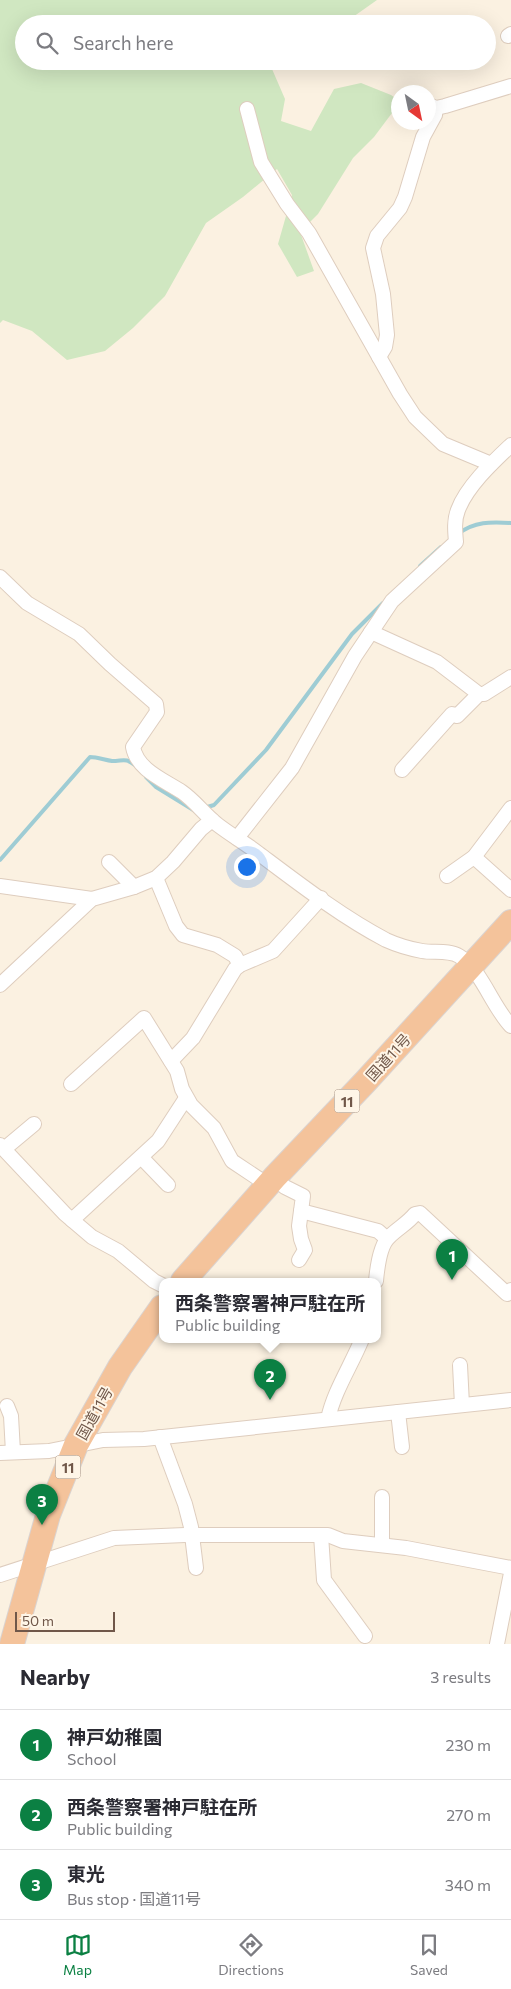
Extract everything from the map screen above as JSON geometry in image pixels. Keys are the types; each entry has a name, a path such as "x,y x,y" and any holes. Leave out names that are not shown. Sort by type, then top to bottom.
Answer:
{"highway":[{"name":"国道11号","path":"186,1278 271,1181 511,922"},
{"name":"国道11号","path":"12,1644 48,1515 76,1445 120,1367 159,1311"}],"street":[{"path":"436,105 480,96 511,86"},
{"path":"247,109 262,162 287,204 309,233 400,394 415,417 444,444 491,464"},
{"path":"379,356 385,347 386,335 383,294 373,248 377,236 400,208 427,130"},
{"path":"238,838 292,768 355,656 392,602 456,542 455,523 458,509 466,495 491,464 511,445"},
{"path":"0,577 27,603 79,634 156,704 157,712 133,747 135,755 144,766 182,792 212,820 289,877 388,941 424,952 433,951 459,955 470,967 511,1026"},
{"path":"371,632 437,662 479,694"},
{"path":"402,770 452,714 457,716 479,694 484,694 511,677"},
{"path":"446,875 474,857 505,809"},
{"path":"0,886 92,898 134,887 156,878 173,862 201,829 212,820"},
{"path":"474,857 511,890"},
{"path":"109,862 134,887"},
{"path":"156,878 176,926 183,934 217,945 234,956 240,965"},
{"path":"0,984 92,898"},
{"path":"171,1061 193,1038 235,969 273,951 321,898"},
{"path":"71,1084 144,1018 177,1071 186,1098 191,1106 214,1128 232,1161 303,1196 299,1232 305,1250 299,1260"},
{"path":"72,1220 158,1141 186,1098"},
{"path":"34,1124 2,1147 72,1220 92,1237 118,1251 159,1284"},
{"path":"141,1157 168,1185"},
{"path":"301,1211 378,1231 386,1238"},
{"path":"376,1278 378,1262 386,1238 416,1214 420,1213 507,1294 511,1290"},
{"path":"328,1419 331,1402 360,1343"},
{"path":"460,1365 462,1405"},
{"path":"7,1406 11,1416 7,1452 49,1451 103,1440 160,1437 511,1400"},
{"path":"398,1412 402,1447"},
{"path":"160,1437 185,1504 192,1535 196,1568"},
{"path":"382,1497 382,1546"},
{"path":"0,1575 34,1562 114,1538 192,1535 328,1535 343,1541 406,1548 511,1568"},
{"path":"321,1535 324,1580 365,1636"},
{"path":"497,1644 510,1582"}],"green space":[{"path":"0,0 377,0 356,15 15,15 15,70 272,70 285,99 281,121 311,131 334,89 361,83 391,95 391,114 374,137 353,158 318,214 300,232 314,271 297,277 278,244 292,195 277,169 243,197 206,223 165,296 133,328 105,351 67,360 32,331 3,320 0,323"}],"waterway":[{"path":"458,534 477,525 511,523"},
{"path":"420,566 441,547"},
{"path":"204,808 214,805 266,750 352,634 383,603"},
{"path":"0,860 90,757 112,761 127,760 136,766"},
{"path":"146,777 156,787 195,811"}],"place":[{"name":"神戸幼稚園","path":"452,1280"},
{"name":"西条警察署神戸駐在所","path":"270,1400"},
{"name":"東光","path":"42,1525"}]}
